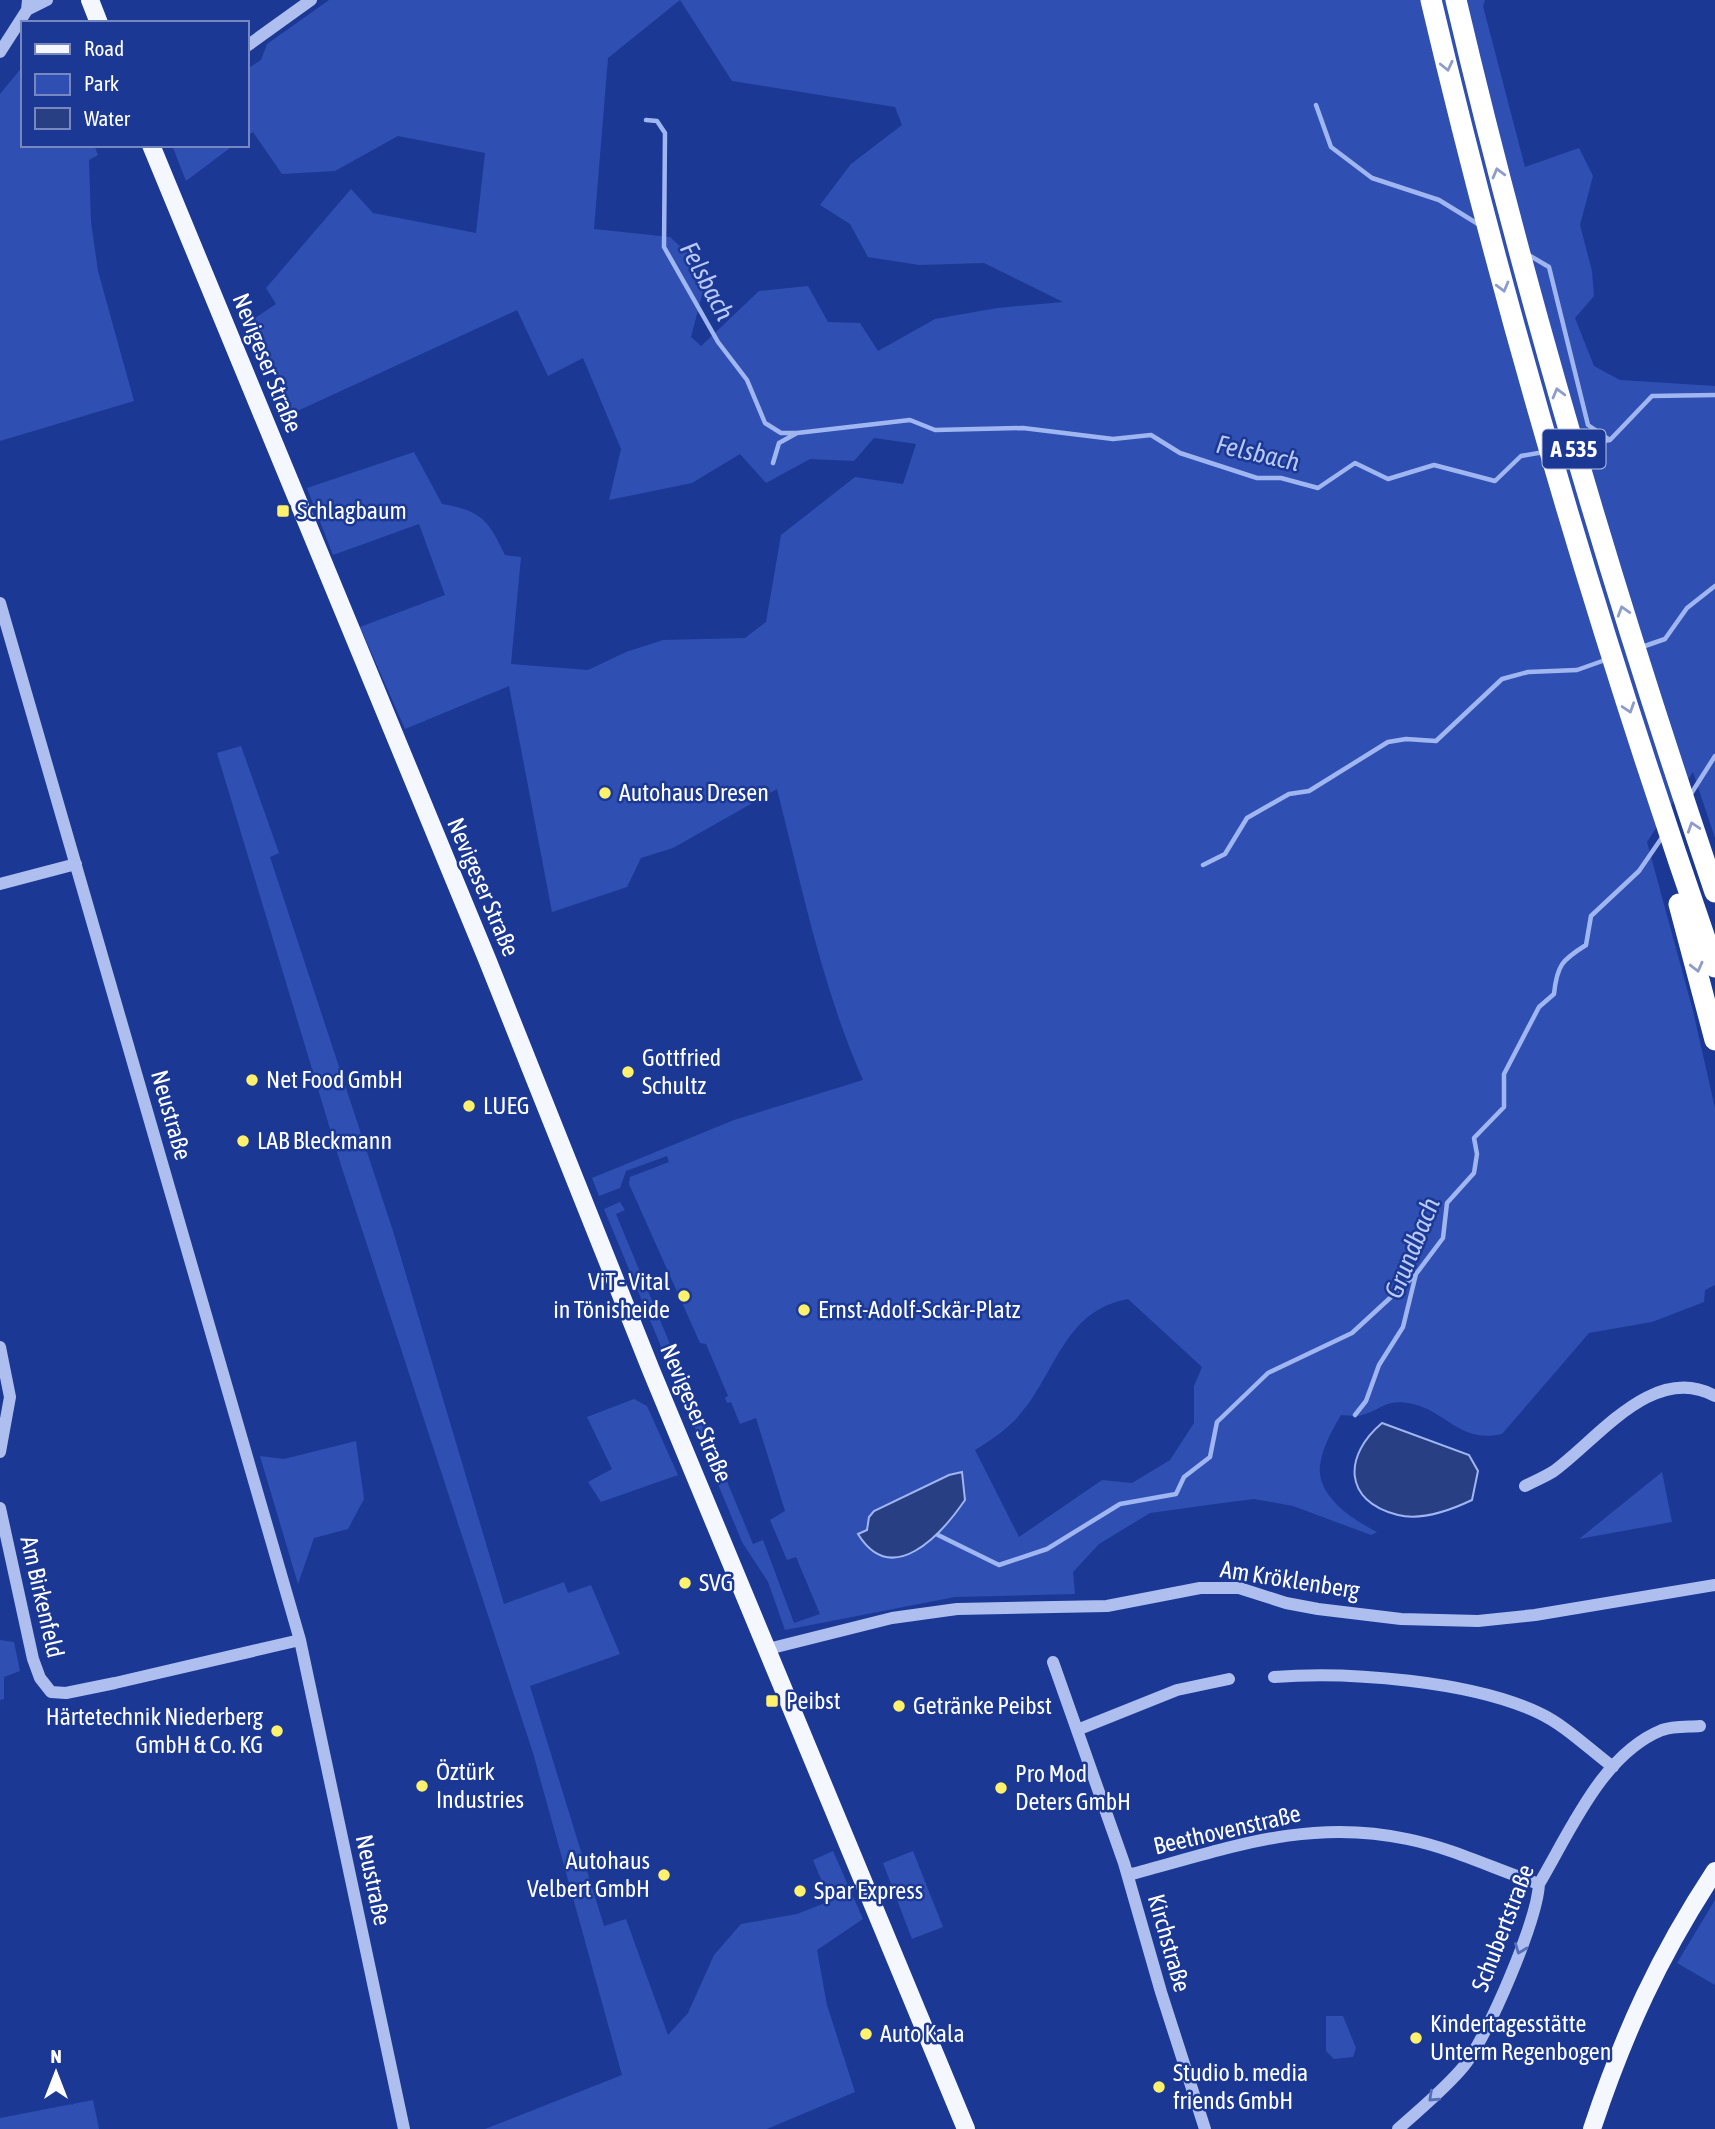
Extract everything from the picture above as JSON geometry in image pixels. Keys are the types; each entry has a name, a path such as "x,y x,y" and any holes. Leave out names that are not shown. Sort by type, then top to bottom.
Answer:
{"highway":[{"name":"A 535","path":"1431,0 1463,135 1541,425 1672,840 1715,967"},
{"name":"A 535","path":"1456,0 1489,139 1568,429 1637,656 1715,892"},
{"path":"1672,840 1671,878 1715,1040"}],"main road":[{"path":"90,0 98,21"},
{"name":"Nevigeser Straße","path":"152,147 966,2129"},
{"path":"1592,2129 1632,2018 1672,1941 1715,1871"}],"street":[{"path":"0,52 27,5 47,0"},
{"path":"248,45 311,0"},
{"name":"Neustraße","path":"0,603 300,1640 404,2129"},
{"path":"0,884 76,864"},
{"path":"0,1347 10,1397 0,1452"},
{"path":"1525,1486 1552,1473 1643,1398 1687,1387 1715,1396"},
{"name":"Am Birkenfeld","path":"0,1508 33,1659 40,1678 51,1692 66,1693 115,1683 300,1640"},
{"name":"Am Kröklenberg","path":"768,1649 859,1625 957,1608 1107,1606 1200,1588 1239,1588 1286,1604 1401,1619 1478,1621 1535,1615 1715,1585"},
{"name":"Kirchstraße","path":"1053,1662 1128,1875 1161,1992 1205,2129"},
{"path":"1274,1677 1314,1674 1395,1679 1475,1693 1540,1713 1613,1767"},
{"path":"1077,1730 1177,1690 1229,1679"},
{"name":"Schubertstraße","path":"1398,2129 1466,2063 1507,1983 1538,1903 1539,1884 1613,1767 1634,1748 1663,1730 1700,1726"},
{"name":"Beethovenstraße","path":"1128,1875 1284,1834 1347,1830 1407,1839 1448,1850 1539,1884"}],"green space":[{"path":"329,0 680,0 1485,0 1483,6 1525,167 1579,148 1593,176 1580,225 1592,271 1594,296 1575,318 1594,366 1620,380 1715,386 1715,838 1693,772 1647,842 1693,1011 1715,1108 1715,1285 1705,1290 1704,1302 1652,1322 1589,1333 1502,1434 1474,1434 1421,1406 1400,1402 1360,1416 1341,1415 1322,1454 1322,1484 1336,1504 1377,1532 1371,1535 1293,1506 1254,1499 1150,1513 1099,1544 1073,1572 1075,1594 955,1597 785,1630 768,1582 742,1542 604,1209 620,1202 625,1210 616,1214 753,1544 763,1540 794,1623 820,1614 796,1557 787,1560 770,1520 785,1511 756,1418 740,1424 731,1402 727,1403 725,1398 728,1396 706,1344 700,1343 629,1184 630,1177 669,1162 667,1156 626,1171 620,1188 599,1196 592,1178 734,1120 863,1080 824,973 777,789 673,848 641,858 627,887 552,912 509,686 405,729 360,627 445,595 419,524 333,555 307,488 414,452 442,504 475,514 494,533 505,555 521,557 511,664 588,670 626,652 663,640 745,638 766,622 781,535 855,477 903,484 916,444 874,438 854,461 810,459 766,483 740,454 692,483 609,500 621,449 583,358 548,376 517,310 280,419 279,385 252,320 276,304 266,288 351,189 373,213 476,233 485,153 398,136 335,171 282,174 253,132 248,135 248,68 261,60 267,44","holes":["680,0 732,81 895,107 902,125 851,164 820,205 850,224 868,257 919,265 984,263 1063,302 997,308 935,319 878,351 860,323 828,322 808,286 759,291 701,346 691,337 708,272 670,237 594,229 608,58","1128,1299 1202,1367 1194,1386 1194,1423 1170,1460 1132,1483 1102,1480 1019,1537 975,1450 1014,1421 1028,1404 1062,1348 1088,1317 1106,1306"]},
{"path":"21,68 21,147 95,147 98,155 89,160 91,222 98,271 134,401 0,441 0,94"},
{"path":"173,147 231,147 186,181"},
{"path":"241,746 279,853 270,857 393,1231 504,1604 564,1582 568,1593 591,1585 620,1654 530,1686 604,1926 626,1919 668,2035 688,2013 714,1955 741,1924 797,1914 830,1901 813,1860 833,1851 863,1919 817,1950 827,2005 855,2092 767,2129 485,2129 622,2075 533,1753 340,1162 217,753"},
{"path":"634,1399 647,1406 678,1475 601,1502 588,1482 612,1469 587,1417"},
{"path":"356,1441 364,1499 348,1529 314,1538 298,1584 260,1456 284,1459"},
{"path":"1662,1472 1672,1522 1579,1539"},
{"path":"0,1640 14,1642 20,1671 4,1677 4,1699 0,1700"},
{"path":"913,1851 943,1927 912,1939 883,1863"},
{"path":"1715,1900 1715,1985 1677,1963"},
{"path":"1326,2016 1343,2016 1356,2048 1353,2057 1334,2059 1326,2051"},
{"path":"93,2100 99,2129 0,2129 0,2118"}],"water":[{"path":"1382,1423 1469,1455 1478,1471 1472,1500 1446,1511 1417,1517 1398,1515 1367,1499 1358,1488 1356,1462 1369,1436"},
{"path":"962,1472 965,1500 943,1528 915,1551 900,1557 886,1557 871,1550 858,1534 867,1530 869,1517 874,1511 949,1475"}],"waterway":[{"path":"1316,105 1331,147 1372,178 1439,200 1478,224"},
{"name":"Felsbach","path":"646,120 657,121 665,133 664,247 718,342 747,380 765,423 781,433 796,433"},
{"path":"1527,254 1549,267 1588,425 1610,440"},
{"name":"Felsbach","path":"1580,445 1610,440 1652,396 1715,395"},
{"name":"Felsbach","path":"773,463 779,443 797,433 910,420 935,430 1023,428 1113,439 1151,435 1180,453 1257,478 1281,478 1318,488 1355,463 1388,479 1434,465 1495,481 1521,456 1544,452"},
{"path":"1642,647 1665,639 1687,608 1715,586"},
{"path":"1203,865 1225,854 1247,818 1289,794 1309,791 1388,742 1406,739 1436,741 1502,679 1528,672 1577,670 1608,659"},
{"name":"Grundbach","path":"1689,797 1715,756"},
{"name":"Grundbach","path":"1355,1415 1366,1401 1379,1365 1403,1327 1416,1274 1443,1238 1447,1203 1474,1173 1477,1154 1474,1138 1504,1107 1504,1074 1539,1007 1554,994 1562,964 1586,945 1591,916 1639,871 1663,836"},
{"path":"938,1535 999,1565 1047,1549 1120,1504 1176,1494 1184,1477 1210,1457 1217,1422 1268,1373 1352,1333 1415,1275"}],"place":[{"name":"Schlagbaum","path":"283,511"},
{"name":"Autohaus Dresen","path":"605,793"},
{"name":"Gottfried Schultz","path":"628,1072"},
{"name":"Net Food GmbH","path":"252,1080"},
{"name":"LUEG","path":"469,1106"},
{"name":"LAB Bleckmann","path":"243,1141"},
{"name":"ViT - Vital in Tönisheide","path":"684,1296"},
{"name":"Ernst-Adolf-Sckär-Platz","path":"804,1310"},
{"name":"SVG","path":"685,1583"},
{"name":"Peibst","path":"772,1701"},
{"name":"Getränke Peibst","path":"899,1706"},
{"name":"Härtetechnik Niederberg GmbH & Co. KG","path":"277,1731"},
{"name":"Öztürk Industries","path":"422,1786"},
{"name":"Pro Mod Deters GmbH","path":"1001,1788"},
{"name":"Autohaus Velbert GmbH","path":"664,1875"},
{"name":"Spar Express","path":"800,1891"},
{"name":"Auto Kala","path":"866,2034"},
{"name":"Kindertagesstätte Unterm Regenbogen","path":"1416,2038"},
{"name":"Studio b. media friends GmbH","path":"1159,2087"}]}
